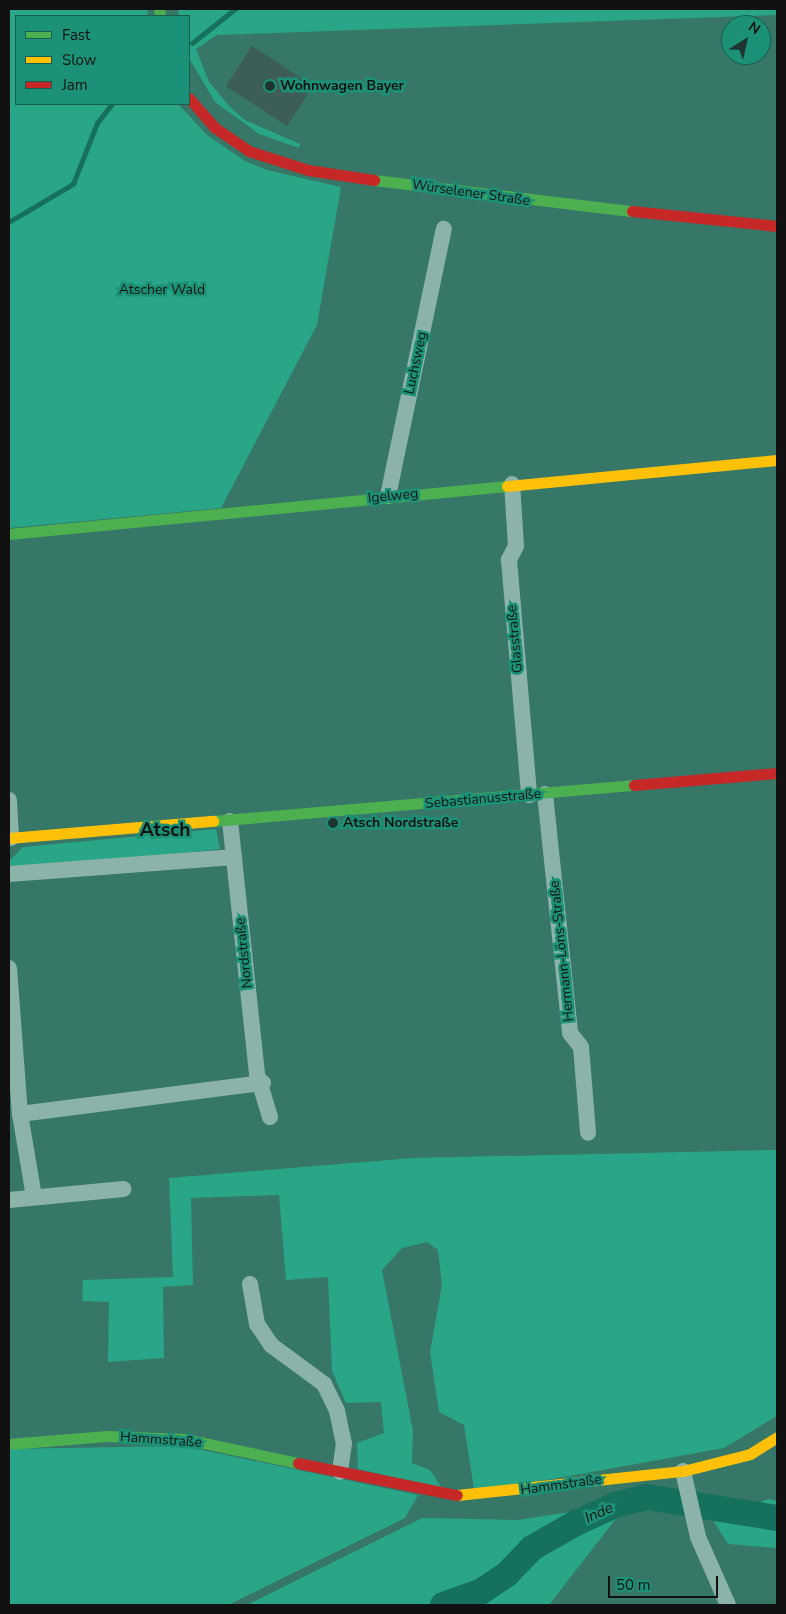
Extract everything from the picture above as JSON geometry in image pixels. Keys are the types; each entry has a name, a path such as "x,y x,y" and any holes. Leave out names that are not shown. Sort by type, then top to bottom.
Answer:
{"street":[{"name":"Würselener Straße","path":"190,99 214,127 236,143 271,160 308,170 487,196 777,226"},
{"name":"Luchsweg","path":"388,496 444,229"},
{"name":"Igelweg","path":"9,534 512,484 777,460"},
{"name":"Glasstraße","path":"512,484 516,546 509,560 529,795"},
{"name":"Sebastianusstraße","path":"10,838 230,821 777,773"},
{"name":"Hermann-Löns-Straße","path":"545,794 570,1033 581,1047 588,1133"},
{"path":"9,800 10,838"},
{"name":"Nordstraße","path":"230,821 257,1074 263,1084 270,1117"},
{"path":"9,874 234,857"},
{"path":"9,968 17,1124 34,1197"},
{"path":"17,1124 143,1101 263,1084"},
{"path":"9,1200 123,1189"},
{"path":"250,1284 257,1324 271,1345 324,1384 337,1411 344,1443 340,1472"},
{"name":"Hammstraße","path":"9,1444 107,1436 176,1438 464,1497 684,1471 750,1454 777,1437"},
{"path":"684,1471 693,1517 728,1605"}],"green space":[{"name":"Atscher Wald","path":"9,9 147,9 148,15 15,15 15,105 179,105 207,135 245,161 267,170 341,187 317,325 221,508 9,528"},
{"path":"178,9 777,9 777,15 721,15 721,17 217,35 196,49 209,82 230,107 245,120 300,144 299,148 259,134 215,102 190,60 190,15 179,15"},
{"path":"216,829 220,849 12,871 9,861 23,847"},
{"path":"777,1150 777,1416 724,1448 553,1479 474,1489 464,1425 439,1412 430,1352 442,1285 438,1250 427,1242 402,1248 382,1270 413,1431 412,1463 430,1470 442,1488 358,1469 357,1443 384,1433 381,1402 346,1403 332,1371 328,1277 286,1280 279,1195 191,1198 193,1285 163,1287 164,1358 108,1362 109,1302 82,1301 83,1280 173,1277 169,1178 413,1158"},
{"path":"183,1446 418,1495 405,1518 228,1605 9,1605 9,1449"},
{"path":"769,1499 777,1501 777,1548 728,1544 700,1500 755,1504"},
{"path":"628,1503 549,1605 247,1605 422,1518 518,1520"}],"building":[{"name":"Wohnwagen Bayer","path":"252,46 313,86 287,126 226,86"}],"waterway":[{"path":"192,43 235,9"},
{"path":"9,222 73,184 97,123 111,105"},
{"name":"Inde","path":"443,1605 482,1591 507,1574 532,1548 576,1523 615,1505 647,1497 777,1518"}],"traffic: fast":[{"path":"159,9 160,15"},
{"path":"374,180 632,211"},
{"path":"9,534 507,486"},
{"path":"213,821 634,785"},
{"path":"9,1444 107,1436 185,1439 298,1463"}],"traffic: slow":[{"path":"507,486 777,460"},
{"path":"9,838 213,821"},
{"path":"457,1495 683,1471 750,1454 777,1437"}],"traffic: jam":[{"path":"190,99 214,127 249,151 308,170 374,180"},
{"path":"632,211 777,226"},
{"path":"634,785 777,773"},
{"path":"298,1463 457,1495"}],"place":[{"name":"Wohnwagen Bayer","path":"270,86"},
{"name":"Atsch Nordstraße","path":"333,823"}],"district":[{"name":"Atsch","path":"165,831"}]}
